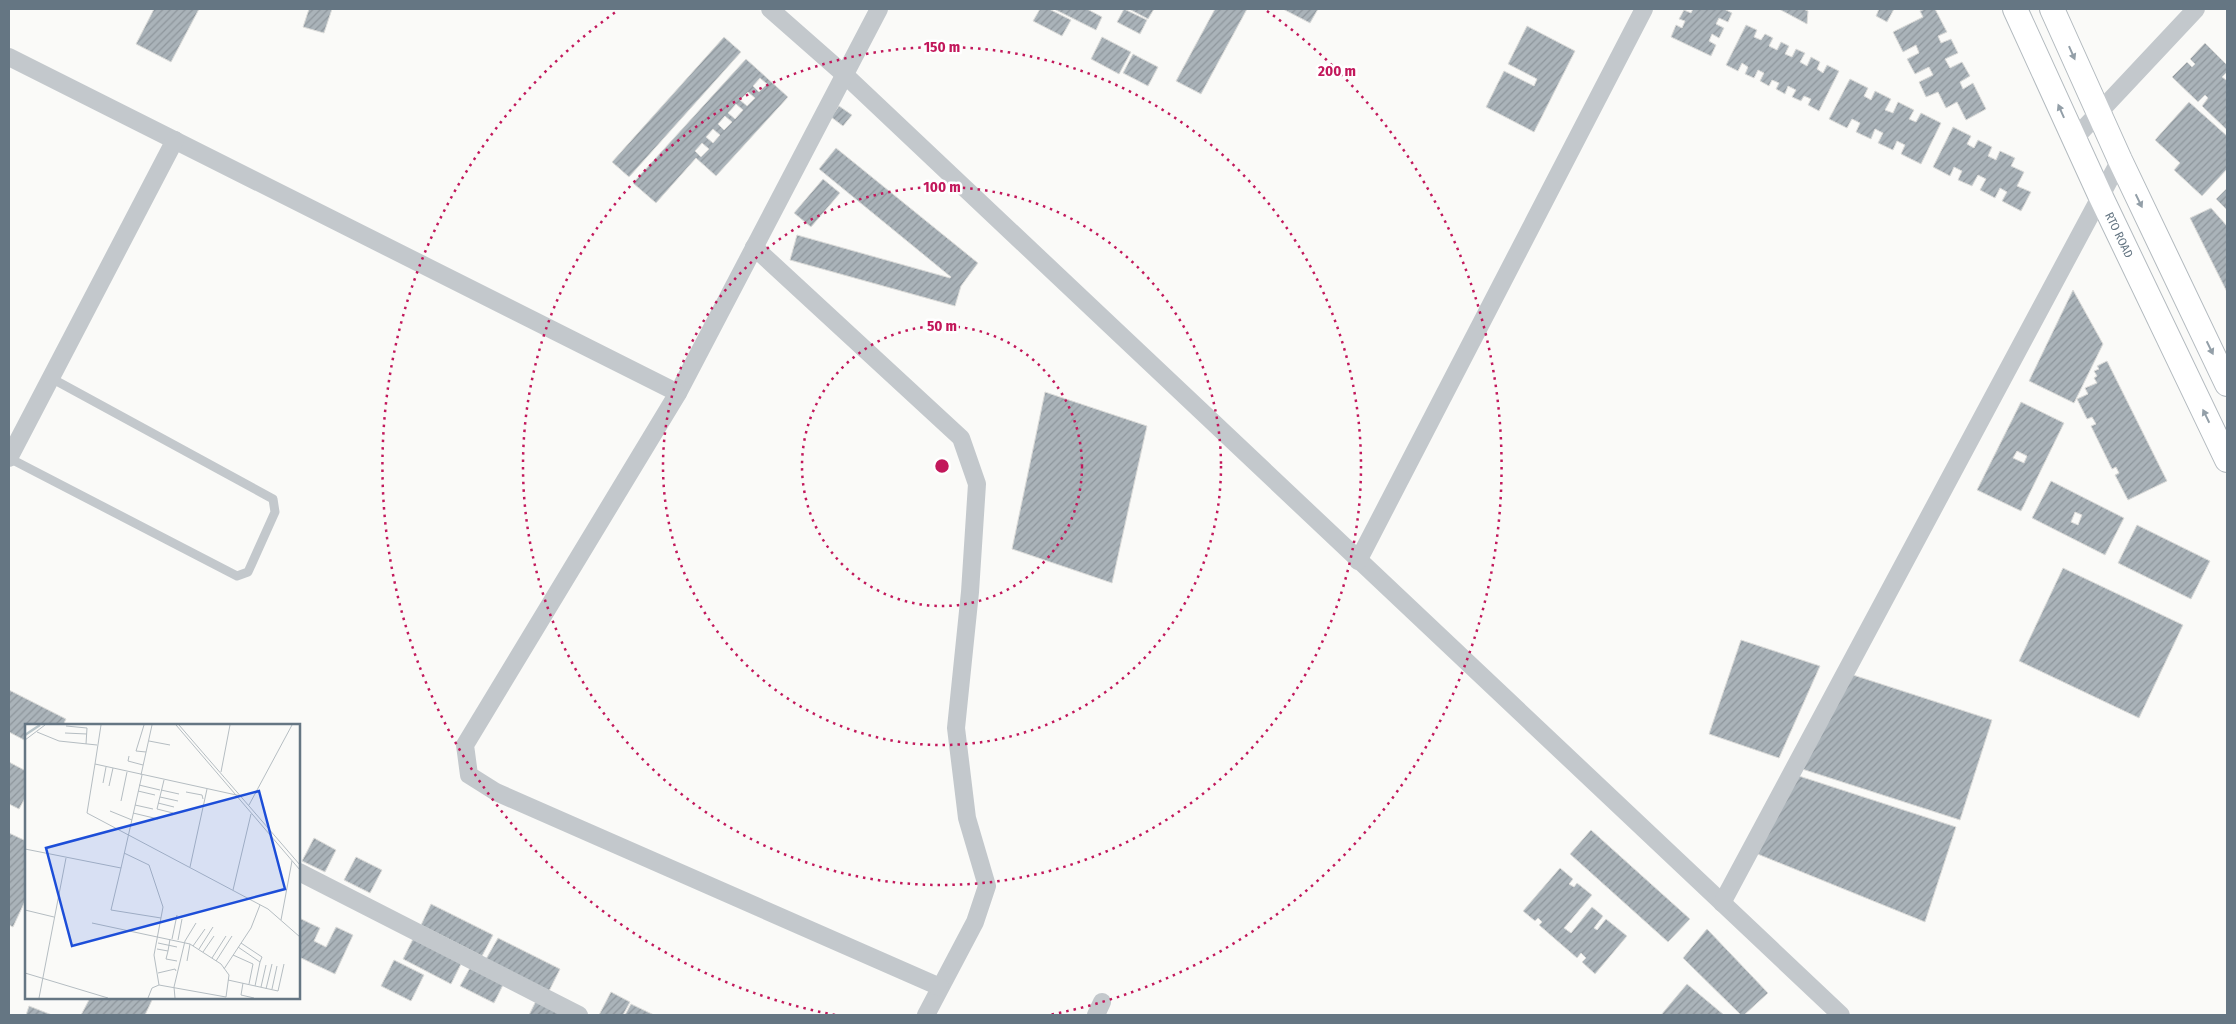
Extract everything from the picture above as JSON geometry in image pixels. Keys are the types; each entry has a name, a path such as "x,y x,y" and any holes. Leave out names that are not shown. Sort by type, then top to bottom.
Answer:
{"street":[{"path":"770,9 844,74 1841,1015"},
{"path":"879,9 678,393 466,745 469,776 496,792 940,987"},
{"path":"1358,561 1644,9"},
{"name":"RTO ROAD","path":"2014,9 2100,195 2227,460"},
{"path":"2052,9 2098,114 2227,384"},
{"path":"2074,139 2196,9"},
{"path":"9,57 678,393"},
{"path":"9,458 175,140"},
{"path":"1722,903 2120,160"},
{"path":"754,247 961,438 977,484 970,592 956,728 967,818 987,886 975,922 926,1015"},
{"path":"300,873 578,1015"}],"lane":[{"path":"9,458 237,576 248,572 276,512 273,499 51,378"}],"building":[{"path":"154,9 199,9 171,62 136,44"},
{"path":"309,9 332,9 324,33 303,27"},
{"path":"1040,9 1049,9 1071,20 1062,36 1033,21"},
{"path":"1054,9 1087,9 1102,17 1096,30"},
{"path":"1124,9 1147,20 1140,34 1117,22"},
{"path":"1129,9 1154,9 1148,19"},
{"path":"1215,9 1247,9 1201,94 1176,81"},
{"path":"1283,9 1318,9 1310,23"},
{"path":"1693,9 1724,9 1732,13 1728,22 1719,18 1716,24 1724,28 1719,38 1712,34 1709,41 1716,45 1711,56 1671,37 1676,25 1682,28 1685,21 1679,19 1684,10 1691,13"},
{"path":"1779,9 1803,9 1808,11 1807,24"},
{"path":"1879,9 1894,9 1887,22 1876,16"},
{"path":"1935,9 1947,32 1938,36 1941,43 1951,39 1958,53 1945,59 1950,68 1962,62 1970,76 1960,82 1963,89 1973,83 1986,109 1966,120 1957,102 1946,108 1938,92 1926,97 1919,82 1933,75 1929,67 1915,74 1907,59 1919,53 1916,45 1903,52 1893,32 1923,17 1920,11"},
{"path":"1746,25 1757,30 1754,37 1761,40 1765,34 1773,38 1769,46 1777,50 1781,42 1789,46 1785,54 1792,57 1796,49 1805,53 1800,62 1807,66 1811,57 1820,62 1817,69 1823,73 1827,65 1839,71 1819,111 1808,105 1811,99 1804,96 1801,101 1792,97 1796,90 1788,86 1785,94 1776,89 1779,83 1772,80 1769,86 1760,81 1764,73 1758,70 1754,78 1745,74 1748,67 1742,63 1738,71 1726,65"},
{"path":"1527,26 1575,51 1534,132 1486,107 1504,71 1534,86 1537,79 1508,64"},
{"path":"724,37 741,52 629,177 612,162"},
{"path":"1102,37 1131,52 1119,74 1091,59"},
{"path":"2205,43 2227,65 2227,72 2222,77 2227,79 2227,130 2202,106 2208,98 2205,95 2198,102 2172,77 2187,62 2192,67 2195,64 2190,59"},
{"path":"1133,54 1158,67 1148,86 1123,73"},
{"path":"746,59 788,97 716,176 696,158 656,203 633,183","holes":["760,78 767,84 759,92 753,86","748,92 755,98 747,106 740,100","736,104 743,110 735,119 728,113","725,116 732,122 724,130 718,124","713,129 720,135 713,143 706,137","702,143 709,149 701,157 695,151"]},
{"path":"1850,79 1868,88 1864,96 1871,100 1875,91 1891,99 1885,110 1893,113 1898,102 1914,110 1909,119 1916,122 1921,113 1941,123 1921,164 1901,154 1905,145 1897,141 1893,150 1878,143 1883,133 1875,129 1871,139 1856,132 1860,123 1852,119 1847,128 1829,119"},
{"path":"2189,102 2227,136 2227,169 2202,196 2174,170 2180,163 2155,140"},
{"path":"839,106 852,115 843,126 831,117"},
{"path":"1953,127 1971,136 1967,144 1974,148 1978,140 1992,147 1988,156 1996,160 2000,151 2015,158 2011,166 2024,172 2017,186 2031,192 2021,211 2002,201 2007,192 2000,188 1995,198 1980,190 1986,179 1978,175 1972,186 1958,180 1962,171 1954,167 1950,176 1933,167"},
{"path":"836,148 978,263 961,286 955,306 790,260 797,235 951,277 819,169"},
{"path":"823,179 840,193 811,227 794,213"},
{"path":"2227,188 2227,210 2216,199"},
{"path":"2211,208 2227,226 2227,292 2190,218"},
{"path":"2073,290 2103,344 2074,403 2029,381"},
{"path":"2107,361 2167,481 2128,500 2115,475 2119,473 2116,467 2112,469 2091,426 2096,424 2092,417 2087,419 2077,399 2088,394 2085,388 2097,383 2094,378 2097,376 2094,371 2099,369 2097,366"},
{"path":"1045,392 1147,426 1112,583 1012,549"},
{"path":"2021,402 2064,423 2021,511 1977,490","holes":["2017,451 2027,456 2024,463 2013,458"]},
{"path":"2051,481 2124,518 2105,555 2032,518","holes":["2075,512 2082,515 2078,525 2071,522"]},
{"path":"2137,525 2210,561 2191,599 2118,563"},
{"path":"2063,568 2183,625 2139,718 2019,661"},
{"path":"1741,640 1820,666 1779,758 1709,734"},
{"path":"1847,673 1992,720 1960,820 1802,769"},
{"path":"9,690 66,719 64,724 25,724 25,740 9,732"},
{"path":"9,762 25,770 25,798 19,809 9,804"},
{"path":"1799,776 1956,827 1925,922 1755,853"},
{"path":"1591,830 1690,919 1668,942 1570,854"},
{"path":"9,833 25,841 25,901 13,927 9,925"},
{"path":"314,838 336,850 325,872 302,861"},
{"path":"356,857 382,870 370,893 344,880"},
{"path":"1560,868 1573,879 1569,884 1574,887 1577,883 1592,895 1564,928 1571,933 1592,907 1603,916 1594,928 1597,930 1606,919 1627,936 1595,974 1582,962 1586,958 1581,953 1577,958 1539,925 1542,922 1538,918 1535,921 1523,911"},
{"path":"431,904 493,935 482,956 421,925"},
{"path":"300,918 320,928 314,941 326,947 336,927 353,935 335,974 300,957"},
{"path":"1707,929 1768,993 1744,1015 1741,1015 1683,958"},
{"path":"414,937 462,962 451,984 403,959"},
{"path":"498,938 560,969 549,991 486,959"},
{"path":"394,960 424,975 411,1001 381,986"},
{"path":"470,968 503,985 494,1003 460,986"},
{"path":"1687,984 1724,1015 1661,1015"},
{"path":"611,992 630,1002 623,1015 599,1015"},
{"path":"89,999 153,999 145,1015 81,1015"},
{"path":"536,1001 563,1015 529,1015"},
{"path":"631,1004 654,1015 625,1015"},
{"path":"29,1006 52,1015 26,1015"}]}
